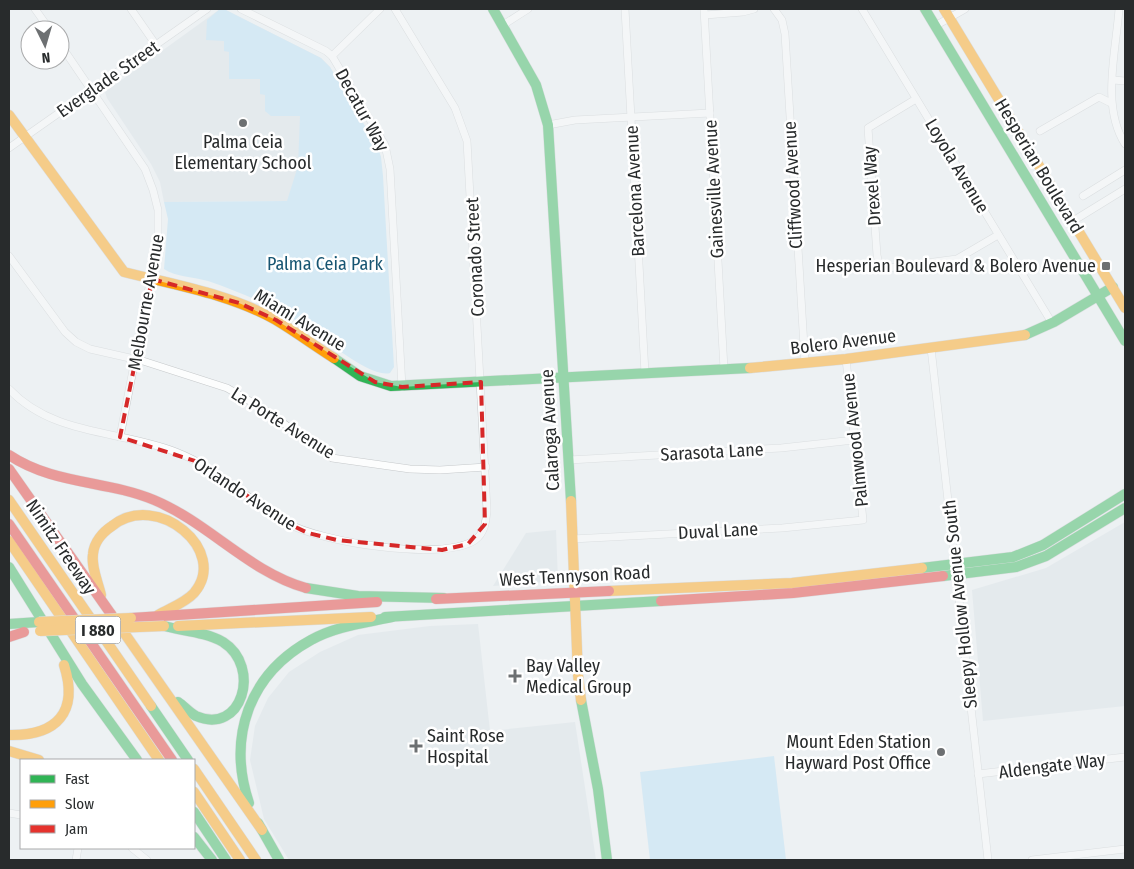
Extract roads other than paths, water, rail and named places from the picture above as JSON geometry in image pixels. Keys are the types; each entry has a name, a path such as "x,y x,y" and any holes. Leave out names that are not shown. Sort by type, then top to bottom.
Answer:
{"main road":[{"name":"Calaroga Avenue","path":"493,9 536,85 548,126 564,378 581,701 598,789 607,860"},
{"name":"Hesperian Boulevard","path":"925,9 1125,341"},
{"name":"Hesperian Boulevard","path":"947,13 1125,308"},
{"name":"Miami Avenue","path":"9,115 118,267 131,275 206,292 276,320 309,340 360,376 375,382 402,387 564,378"},
{"name":"Bolero Avenue","path":"564,378 805,363 1016,337 1032,333 1052,323 1113,287"},
{"path":"9,455 36,471 136,494 160,502 189,517 278,578 312,590 344,594 444,598"},
{"path":"9,469 262,830"},
{"name":"West Tennyson Road","path":"9,624 43,628 164,626 392,616 793,592 956,569 1013,557 1043,545 1125,494"},
{"name":"Nimitz Freeway","path":"9,500 187,759"},
{"name":"West Tennyson Road","path":"9,633 158,615 444,598 792,583 956,569 1016,567 1046,556 1125,508"},
{"path":"103,602 93,562 93,553 100,536 109,527 125,517 140,514 160,515 171,520 190,536 200,554 202,574 198,587 187,600 158,615"},
{"name":"I 880","path":"9,524 171,759"},
{"name":"I 880","path":"9,541 158,759"},
{"path":"9,735 30,735 46,731 58,721 67,709 71,693 69,675 10,569"},
{"path":"279,860 242,788 238,759 242,730 248,710 256,695 280,664 310,641 335,630 392,616"},
{"path":"147,667 186,711 202,719 222,718 231,713 243,696 246,677 243,666 230,648 212,638 164,626"},
{"path":"43,628 136,759"},
{"path":"9,637 24,632"},
{"path":"9,751 36,759"},
{"path":"195,770 256,860"},
{"path":"195,793 240,860"},
{"path":"195,814 226,860"},
{"path":"195,838 212,860"}],"street":[{"path":"36,9 43,20"},
{"path":"132,9 156,45"},
{"name":"Everglade Street","path":"9,148 207,9"},
{"name":"Decatur Way","path":"241,9 326,51 332,56 382,139 389,156 402,387"},
{"path":"332,56 380,9"},
{"name":"Coronado Street","path":"395,9 455,108 467,141 486,467 488,510 485,524"},
{"path":"503,25 528,9"},
{"name":"Barcelona Avenue","path":"625,9 645,373"},
{"path":"704,12 743,12 754,9"},
{"name":"Cliffwood Avenue","path":"774,9 784,26 785,34 805,363"},
{"name":"Loyola Avenue","path":"862,9 1052,323"},
{"path":"935,26 947,13 965,9"},
{"path":"1119,9 1111,103 1118,133 1125,144"},
{"name":"Gainesville Avenue","path":"704,12 724,369"},
{"name":"Melbourne Avenue","path":"70,58 145,168 154,190 159,226 152,279 120,437"},
{"path":"1113,80 1125,80"},
{"path":"1040,131 1099,97 1111,103"},
{"name":"Drexel Way","path":"916,99 868,128 877,255 880,269 957,259 998,235"},
{"path":"548,126 575,120 710,113"},
{"path":"1083,196 1125,170"},
{"path":"1074,221 1125,189"},
{"name":"La Porte Avenue","path":"9,256 65,332 76,342 90,349 136,359 209,380 227,388 262,408 332,458 410,469 440,470 486,467"},
{"name":"Sleepy Hollow Avenue South","path":"932,348 988,860"},
{"name":"Palmwood Avenue","path":"846,359 863,520"},
{"name":"Orlando Avenue","path":"9,388 30,407 55,421 75,428 149,443 198,462 287,523 318,536 412,549 442,550 468,544 476,539 485,524"},
{"name":"Sarasota Lane","path":"568,460 781,448 854,440"},
{"name":"Duval Lane","path":"572,539 782,528 863,520"},
{"name":"Aldengate Way","path":"978,774 1125,757"},
{"path":"133,849 147,860"},
{"path":"1032,860 1091,857 1125,849"}],"place":[{"name":"Palma Ceia Elementary School","path":"243,123"},
{"name":"Hesperian Boulevard & Bolero Avenue","path":"1106,266"},
{"name":"Bay Valley Medical Group","path":"515,676"},
{"name":"Saint Rose Hospital","path":"416,746"},
{"name":"Mount Eden Station Hayward Post Office","path":"941,752"}],"park label":[{"name":"Palma Ceia Park","path":"325,264"}]}
